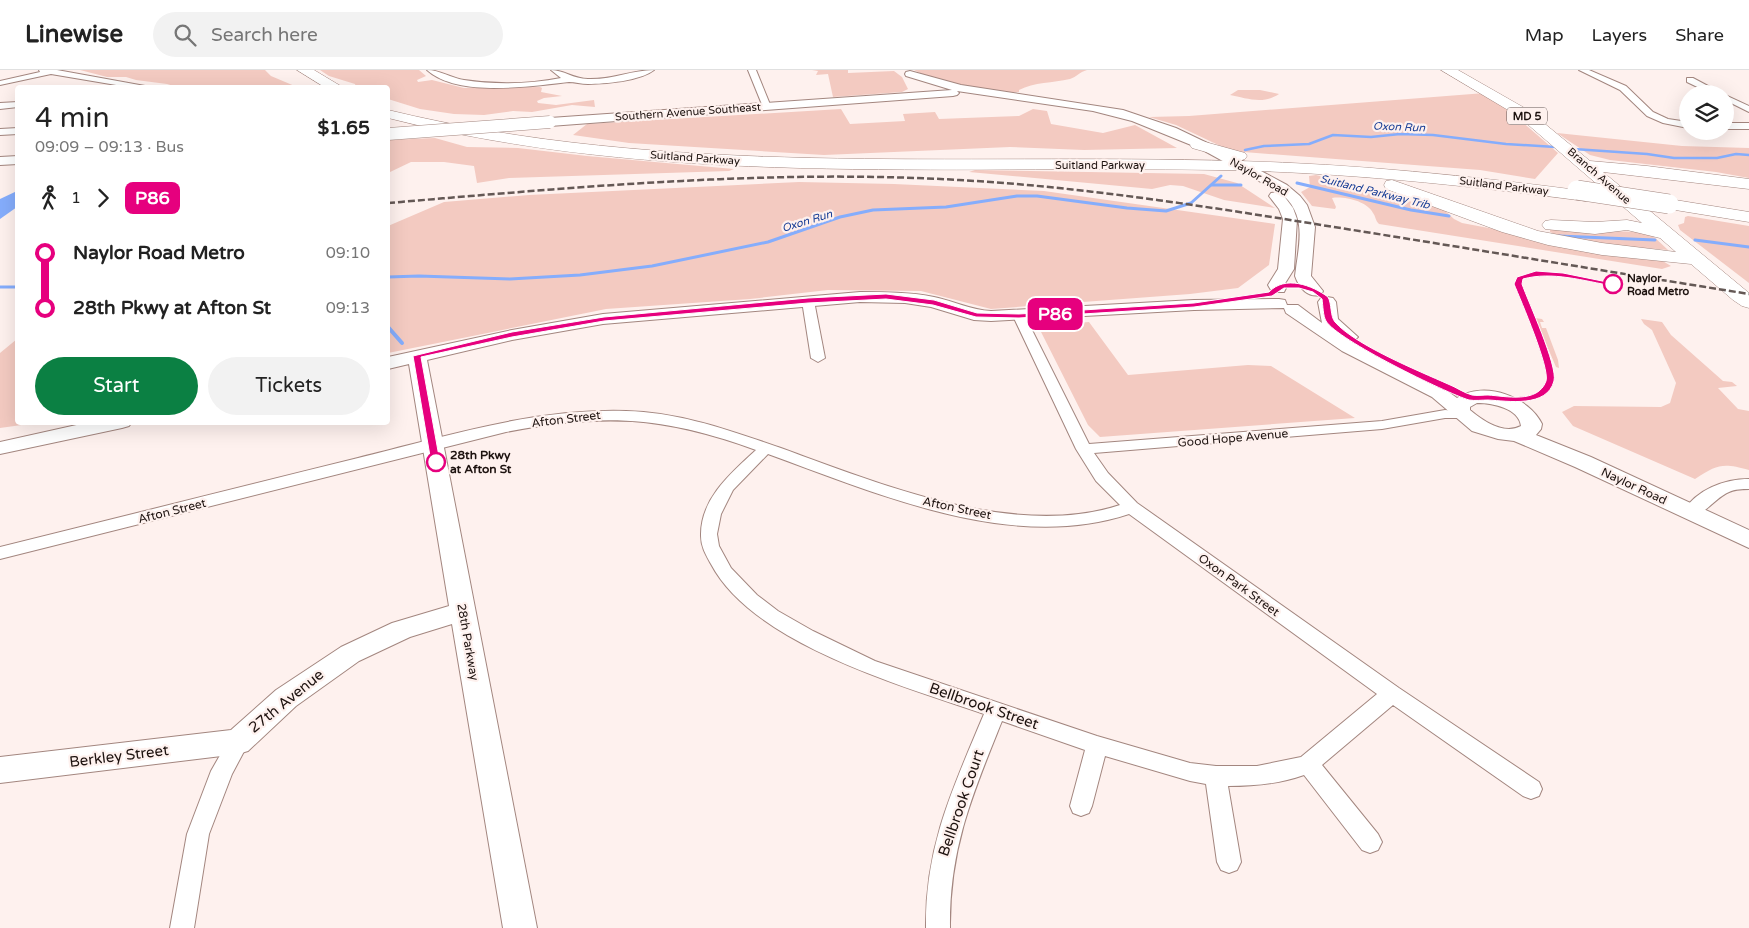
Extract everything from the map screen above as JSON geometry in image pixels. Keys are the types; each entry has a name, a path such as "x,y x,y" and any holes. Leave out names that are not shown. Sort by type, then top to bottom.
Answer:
{"highway":[{"name":"Branch Avenue","path":"1448,70 1512,106 1590,168 1746,303"},
{"path":"298,72 313,85"},
{"path":"298,72 330,85"},
{"name":"Suitland Parkway","path":"390,106 472,126 597,145 749,156 1230,163 1429,173 1749,217"},
{"name":"Suitland Parkway","path":"390,114 449,128 518,140 579,148 745,162 868,165 1161,165 1230,163"},
{"path":"1198,145 1236,156 1355,177 1400,188 1498,224 1546,239 1602,250 1696,259"},
{"path":"1574,155 1602,163 1647,171 1749,184"},
{"path":"1161,165 1221,171 1259,183"},
{"name":"Suitland Parkway","path":"1297,166 1581,193"},
{"path":"1590,168 1647,171"},
{"path":"1590,168 1647,171"},
{"path":"1621,195 1612,177 1622,171"},
{"path":"1544,190 1484,188 1469,191 1465,198 1470,204 1481,210 1524,221 1584,228 1643,227 1668,235"},
{"name":"Suitland Parkway","path":"1672,207 1749,222"},
{"path":"1619,226 1630,220 1638,210"}],"main road":[{"path":"908,72 936,83 988,93"},
{"path":"908,72 920,95"},
{"name":"Southern Avenue Southeast","path":"390,134 920,95 988,93"},
{"name":"Naylor Road","path":"988,93 1108,111 1137,119 1168,130 1198,145 1230,163 1259,183 1278,198 1289,214 1286,269 1276,285 1280,299"},
{"name":"Naylor Road","path":"1159,127 1173,137 1286,191 1304,212 1307,232 1303,276 1305,282 1321,296 1330,320 1340,331 1361,345 1418,374 1468,412"},
{"path":"0,161 15,160"},
{"path":"390,363 512,335 604,319 860,297 905,298 934,302 976,315 1019,316 1280,299 1318,311 1321,296 1299,286 1280,299"},
{"path":"1280,299 1311,324 1365,356 1437,392 1499,434 1525,429 1529,416 1512,404 1490,397 1468,412"},
{"name":"28th Parkway","path":"417,356 520,928"},
{"path":"0,448 108,425"},
{"name":"Naylor Road","path":"1525,429 1583,462 1749,528"},
{"name":"Naylor Road","path":"1695,508 1749,540"},
{"name":"27th Avenue","path":"238,742 286,698 350,654 401,630 462,612"},
{"name":"Berkley Street","path":"0,770 238,742"}],"street":[{"path":"0,83 49,70 134,85"},
{"path":"430,70 452,80 487,85 620,79 650,70"},
{"path":"555,70 560,75 573,80"},
{"path":"752,70 767,107"},
{"path":"1583,70 1623,88 1650,114 1666,121 1679,123"},
{"path":"87,85 103,80"},
{"path":"1690,80 1700,85"},
{"path":"1734,102 1749,109"},
{"path":"0,106 15,104"},
{"path":"1734,126 1749,126"},
{"path":"0,132 15,131"},
{"path":"808,301 818,358"},
{"name":"Oxon Park Street","path":"1019,316 1084,450 1102,476 1131,507 1392,694 1531,789"},
{"name":"Good Hope Avenue","path":"1084,450 1382,425 1468,412"},
{"name":"Afton Street","path":"0,553 432,444 552,419 607,414 685,422 899,494 926,502 991,516 1033,521 1069,521 1117,513 1131,507"},
{"name":"Bellbrook Street","path":"766,448 726,486 714,509 709,534 710,546 724,572 751,600 772,616 806,636 868,666 1097,745 1190,772 1216,776 1257,776 1308,764 1392,694"},
{"path":"1695,508 1717,489 1738,484 1749,484"},
{"name":"Bellbrook Court","path":"938,928 937,888 948,832 996,709"},
{"name":"27th Avenue","path":"182,928 198,834 222,771 238,742"},
{"path":"1081,806 1097,745"},
{"path":"1308,764 1370,842"},
{"path":"1216,776 1229,862"}],"shaded area":[{"path":"80,70 265,70 271,76 292,85 170,85 126,77 107,77"},
{"path":"320,70 419,70 426,76 417,80 418,82 432,80 464,88 540,87 542,88 541,92 562,96 544,98 537,101 538,103 556,105 594,100 595,107 572,105 532,112 513,111 484,115 454,114 420,109 390,100 390,85 355,85 329,76"},
{"path":"812,70 848,70 848,73 894,71 902,77 908,89 902,92 833,97 828,74 816,75 818,71"},
{"path":"914,70 1087,70 1070,79 1031,85 1019,90 1019,92 993,92 951,84"},
{"path":"1238,90 1260,90 1279,94 1261,100 1230,95"},
{"path":"1485,93 1512,113 1558,153 1535,179 1480,170 1231,151 1176,125 1149,117 1189,116"},
{"path":"841,109 850,124 905,121 903,114 935,112 939,119 1019,116 1033,109 1047,111 1051,124 1103,133 1135,125 1177,148 1084,150 1010,147 824,155 629,143 573,135 587,124"},
{"path":"1557,133 1682,146 1749,148 1749,178 1716,172 1610,160 1590,155"},
{"path":"435,138 467,147 518,148 734,169 729,171 509,178 477,183 474,166 444,162 411,162 390,172 390,140"},
{"path":"975,170 1204,174 1237,183 1275,208 1224,200 1183,186 1170,185 1152,189 969,172"},
{"path":"1316,175 1443,209 1454,219 1462,223 1661,260 1671,266 1662,269 1379,224 1374,214 1366,205 1355,200 1332,198 1335,209 1312,206 1301,192 1310,187 1309,176"},
{"path":"799,182 894,184 1044,191 1275,224 1269,265 1238,288 1190,294 991,309 921,291 828,290 750,299 606,309 390,353 390,225 444,202 529,195"},
{"path":"1685,217 1749,226 1749,283 1680,230 1678,225 1684,223"},
{"path":"1550,229 1639,232 1652,235 1668,250 1610,245 1560,237 1550,232"},
{"path":"1535,318 1542,319 1544,322 1540,322 1542,328 1546,328 1558,360 1559,368 1556,367"},
{"path":"1641,319 1662,322 1671,335 1723,381 1732,382 1737,386 1718,388 1738,409 1749,411 1749,470 1733,466 1721,466 1709,470 1695,479 1573,426 1562,412 1574,406 1661,407 1670,403 1676,383 1652,330"},
{"path":"1089,322 1128,375 1248,365 1271,366 1355,418 1100,437 1088,425 1038,326"},
{"path":"15,341 15,425 22,425 0,428 0,353"}],"water":[{"path":"15,192 15,208 0,219 0,199"}],"waterway":[{"name":"Oxon Run","path":"1245,150 1264,146 1309,144 1333,135 1371,137 1400,134 1433,135 1506,144 1555,147"},
{"name":"Oxon Run","path":"1574,149 1647,154 1674,158 1717,158 1736,154 1749,155"},
{"name":"Oxon Run","path":"390,277 510,279 580,275 652,266 768,242 840,217 873,210 946,207 1017,196 1037,196 1127,208 1166,211 1191,203 1221,176"},
{"name":"Suitland Parkway Trib","path":"1297,183 1411,210 1449,216"},
{"name":"Suitland Parkway Trib","path":"1212,185 1241,185"},
{"name":"Suitland Parkway Trib","path":"1559,236 1655,240"},
{"name":"Suitland Parkway Trib","path":"1695,240 1749,247"},
{"name":"Oxon Run","path":"0,287 15,287"},
{"path":"390,329 402,343"}],"railway":[{"path":"390,203 673,181 744,178 887,177 1006,183 1194,205 1749,294"}],"bus line":[{"name":"P86","path":"436,462 417,356 512,335 604,319 644,314 860,297 916,299 934,302 976,315 1019,316 1194,305 1260,294 1272,294 1273,290 1284,286 1299,286 1322,294 1328,302 1330,320 1340,331 1361,345 1471,398 1490,397 1500,400 1529,398 1545,391 1551,379 1548,363 1518,284 1520,278 1536,274 1563,275 1613,284"}],"place":[{"name":"Naylor Road Metro","path":"1613,284"},
{"name":"28th Pkwy at Afton St","path":"436,462"}]}
